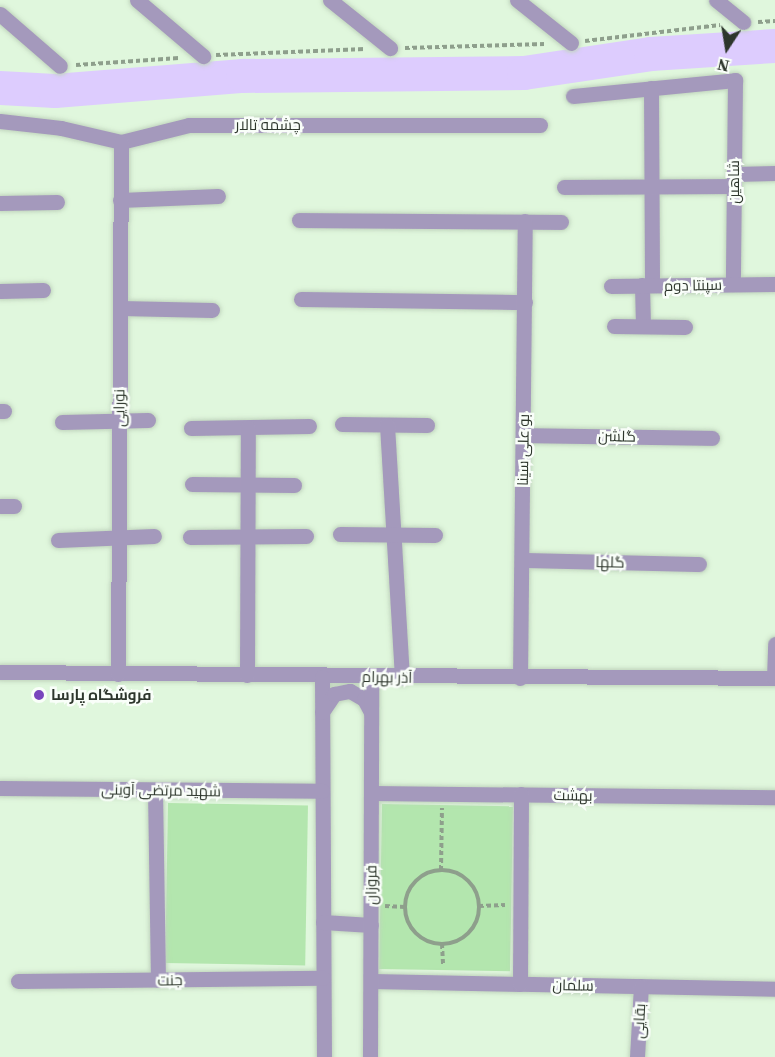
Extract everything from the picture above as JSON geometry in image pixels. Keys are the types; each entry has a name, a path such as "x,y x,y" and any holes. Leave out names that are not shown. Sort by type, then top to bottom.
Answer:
{"street":[{"path":"138,0 203,56"},
{"path":"330,0 390,48"},
{"path":"517,0 571,43"},
{"path":"716,0 743,22"},
{"path":"0,14 60,66"},
{"name":"شاهین","path":"651,88 735,80 733,284"},
{"path":"573,96 651,88 651,186 644,326"},
{"name":"چشمه تالار","path":"0,120 61,128 121,142 189,125 540,125"},
{"name":"نورایی","path":"117,674 121,142"},
{"path":"564,187 651,186 734,180 775,173"},
{"path":"120,200 218,196"},
{"path":"0,203 57,202"},
{"path":"298,220 561,222"},
{"name":"بو علی سینا","path":"520,678 525,221"},
{"name":"سپنتا دوم","path":"611,286 775,284"},
{"path":"0,291 43,290"},
{"path":"301,299 525,302"},
{"path":"120,308 212,310"},
{"path":"614,326 685,327"},
{"path":"62,422 148,420"},
{"path":"342,424 427,425"},
{"path":"387,424 402,678"},
{"path":"191,428 309,426"},
{"path":"247,675 248,428"},
{"name":"گلشن","path":"523,435 712,438"},
{"path":"192,484 294,485"},
{"path":"339,534 435,535"},
{"path":"58,540 154,536"},
{"path":"190,537 306,537"},
{"name":"گلها","path":"522,560 699,564"},
{"path":"775,644 775,678"},
{"name":"آذر بهرام","path":"0,672 402,678 775,678"},
{"path":"322,676 324,1057"},
{"name":"فروزان","path":"370,677 370,1057"},
{"path":"321,714 328,699 342,692 358,694 371,714"},
{"name":"شهید مرتضی آوینی","path":"0,788 322,792"},
{"path":"154,790 159,980"},
{"name":"بهشت","path":"371,792 775,797"},
{"path":"520,984 521,794"},
{"path":"323,922 371,925"},
{"name":"جنت","path":"18,981 323,978"},
{"name":"سلمان","path":"371,981 775,989"},
{"name":"بقایی","path":"637,1057 640,986"}],"path":[{"path":"60,66 203,56 571,43 743,22 775,21"},
{"path":"441,870 442,793"},
{"path":"441,870 452,872 471,884 479,906 477,917 465,936 442,944 418,935 410,926 405,907 409,889 417,879 441,870"},
{"path":"479,906 519,905"},
{"path":"383,906 405,907"},
{"path":"442,944 444,982"}],"green space":[{"path":"168,803 308,805 305,965 165,963"},
{"path":"382,804 513,806 510,971 379,969"}],"waterway":[{"path":"0,88 55,91 243,76 524,73 651,54 775,46"}],"place":[{"name":"فروشگاه پارسا","path":"39,695"}]}
